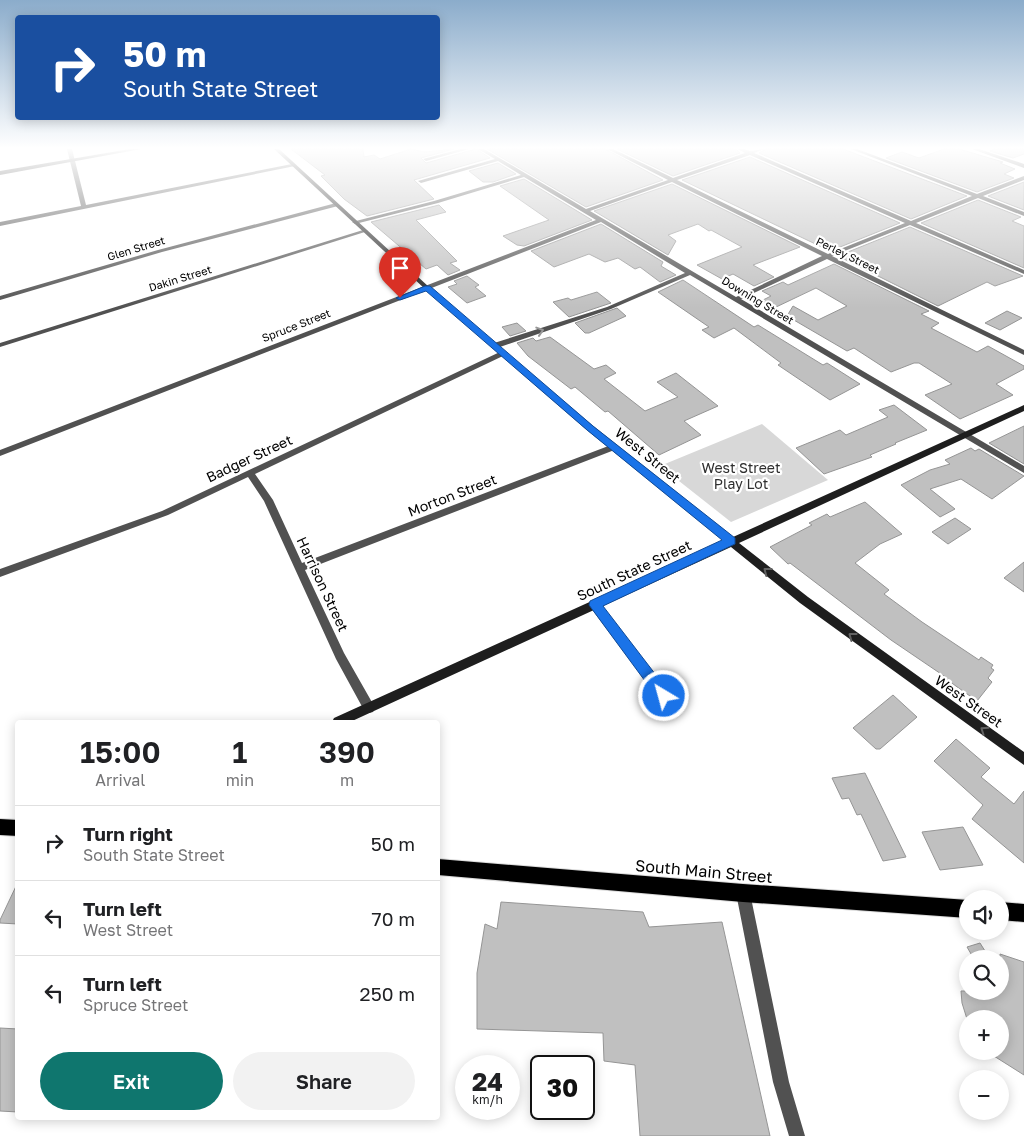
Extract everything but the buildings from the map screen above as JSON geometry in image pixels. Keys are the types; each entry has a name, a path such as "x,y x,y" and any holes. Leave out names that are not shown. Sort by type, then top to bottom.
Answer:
{"main road":[{"path":"0,827 15,828"},
{"name":"South Main Street","path":"440,867 743,893 959,908"},
{"path":"1009,912 1024,913"}],"street":[{"path":"83,202 84,207"},
{"path":"0,224 109,202"},
{"name":"West Street","path":"333,202 427,288 614,447 868,648 1024,758"},
{"path":"355,222 436,202"},
{"name":"Downing Street","path":"570,202 1024,470"},
{"path":"585,211 611,202"},
{"name":"Perley Street","path":"717,202 1024,354"},
{"path":"865,202 1024,272"},
{"path":"736,299 828,257 962,202"},
{"path":"993,202 1024,214"},
{"name":"Glen Street","path":"0,298 160,251 336,205"},
{"name":"Spruce Street","path":"0,453 601,220"},
{"name":"Dakin Street","path":"0,345 365,231"},
{"path":"494,346 609,308 690,273"},
{"name":"Badger Street","path":"0,572 166,513 502,353"},
{"name":"South State Street","path":"342,720 1024,408"},
{"name":"Morton Street","path":"300,568 614,447"},
{"name":"Harrison Street","path":"250,473 268,500 340,656 369,708"},
{"path":"595,605 664,696"},
{"path":"743,893 781,1082 797,1136"}],"green space":[{"name":"West Street Play Lot","path":"762,424 828,480 731,522 660,466"}],"route":[{"path":"400,298 427,288 590,428 731,541 595,605 664,696"}]}
